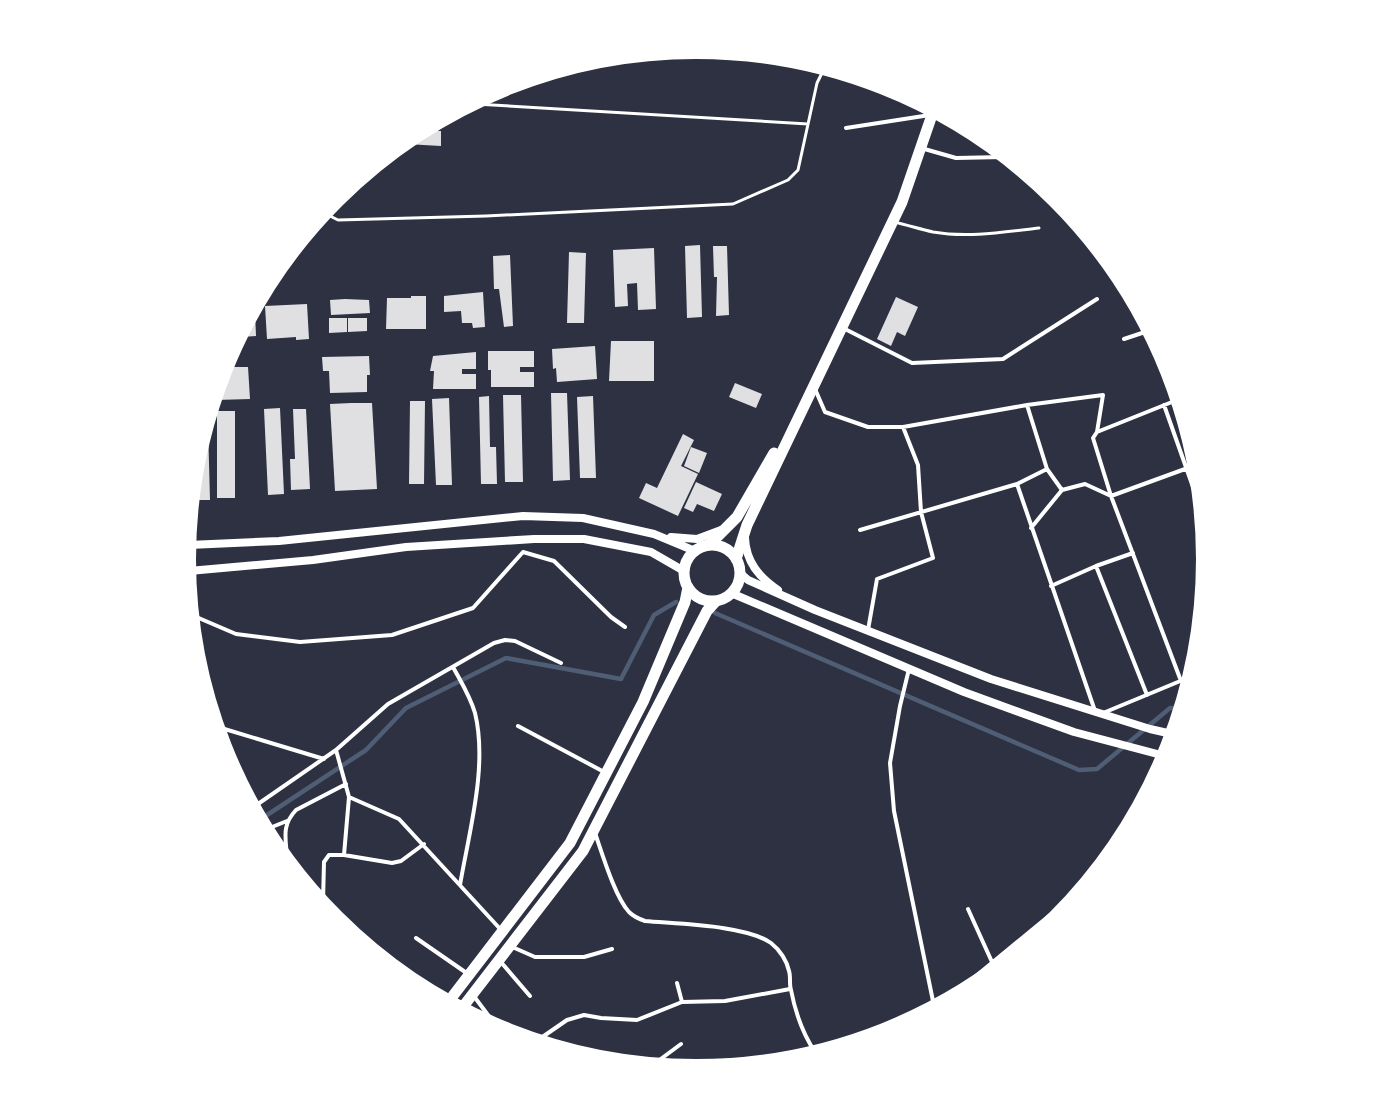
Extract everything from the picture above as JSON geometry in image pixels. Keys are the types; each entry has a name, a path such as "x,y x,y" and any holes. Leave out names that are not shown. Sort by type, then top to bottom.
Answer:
{"highway":[{"path":"736,559 744,534 813,385 902,202 932,117"},
{"path":"452,997 570,843 643,702 685,602 688,587 684,571 689,556 695,551 710,545 737,517 813,385"},
{"path":"465,1004 583,851 707,611 716,601 731,593 739,580 740,573 736,559 725,548 710,545"},
{"path":"688,587 700,598 716,601"}],"main road":[{"path":"195,545 278,541 523,516 583,518 676,539 697,539 718,532 737,517"},
{"path":"654,534 695,551"},
{"path":"744,534 745,549 752,566 772,586 791,599"},
{"path":"195,570 313,560 406,547 534,539 584,539 651,552 684,571"},
{"path":"740,573 748,580 791,599 867,631 991,679 1150,729 1167,733"},
{"path":"731,593 964,692 1074,732 1158,754"}],"street":[{"path":"846,128 926,114"},
{"path":"921,148 956,158 995,157"},
{"path":"841,327 912,363 1003,359 1097,298"},
{"path":"1124,339 1143,333"},
{"path":"813,385 825,412 868,427 903,427 1027,405 1103,395 1097,432 1093,438 1111,496 1181,681 1098,713 1051,586 1017,484"},
{"path":"1097,432 1172,402"},
{"path":"1027,405 1047,469 1062,490"},
{"path":"1164,405 1192,484"},
{"path":"867,631 877,580 933,558 921,512 918,465 903,427"},
{"path":"1031,528 1062,490 1085,484 1111,496 1189,467"},
{"path":"860,530 1017,484 1047,469"},
{"path":"198,618 236,634 300,642 392,635 473,608 523,552 554,561 610,616 625,626"},
{"path":"1051,586 1096,566 1133,553"},
{"path":"1096,566 1147,695"},
{"path":"259,804 336,750 388,704 494,643 505,640 515,640 561,663"},
{"path":"453,667 464,686 474,713 480,743 475,795 460,885"},
{"path":"909,668 903,691 890,763 894,811 933,1001"},
{"path":"518,726 606,773"},
{"path":"225,729 324,759"},
{"path":"336,750 349,797 344,854"},
{"path":"286,847 285,830 287,822 296,810 346,784"},
{"path":"349,797 399,819 424,844 503,931"},
{"path":"273,827 287,822"},
{"path":"594,830 617,890 628,912 645,921 720,928 752,935 771,943 783,956 789,972 790,989 802,1028 812,1047"},
{"path":"323,894 324,862 329,856 344,854 392,863 401,861 424,844"},
{"path":"968,909 992,962"},
{"path":"977,974 1051,914"},
{"path":"416,938 469,975"},
{"path":"510,946 536,957 584,957 612,949"},
{"path":"499,960 530,996"},
{"path":"677,983 682,1002"},
{"path":"543,1037 567,1020 584,1015 601,1018 637,1020 682,1002 725,1001 790,989"},
{"path":"472,995 488,1015"},
{"path":"660,1060 680,1044"}],"lane":[{"path":"331,216 338,220 486,216 733,204 788,180 798,170 816,83 821,74"},
{"path":"486,105 808,124"},
{"path":"892,221 934,232 962,234 989,234 1039,228"}],"building":[{"path":"437,131 441,131 441,146 416,145"},
{"path":"700,245 702,317 687,318 685,246"},
{"path":"713,246 727,246 729,315 716,316 717,277 714,277"},
{"path":"654,248 656,309 638,310 637,283 627,284 628,306 615,307 613,250"},
{"path":"569,252 586,253 584,323 567,323"},
{"path":"510,255 513,326 504,327 499,289 494,289 493,256"},
{"path":"483,292 485,327 473,328 472,323 462,323 461,311 444,312 444,296"},
{"path":"411,296 426,296 426,329 386,329 387,298 411,298"},
{"path":"896,297 918,307 905,336 897,332 891,346 877,339"},
{"path":"330,300 369,300 370,313 331,315"},
{"path":"307,304 309,339 296,340 296,337 267,339 265,306"},
{"path":"329,318 347,318 347,332 329,333"},
{"path":"348,318 367,318 367,331 348,332"},
{"path":"255,322 256,336 248,337"},
{"path":"611,341 654,341 654,381 609,381"},
{"path":"595,346 597,379 557,382 556,368 553,369 552,349"},
{"path":"488,351 534,351 534,367 520,367 520,372 534,372 534,387 491,387 491,370 488,370"},
{"path":"476,352 476,369 462,369 462,374 476,374 476,389 433,389 434,371 430,371 433,356"},
{"path":"369,356 370,375 367,375 367,392 330,393 329,371 323,371 322,357"},
{"path":"233,367 248,367 250,399 221,400"},
{"path":"735,383 762,394 756,408 729,397"},
{"path":"551,393 567,393 570,480 553,481"},
{"path":"503,395 521,395 523,482 505,482"},
{"path":"489,396 490,447 496,447 497,484 481,484 479,397"},
{"path":"593,396 596,478 580,478 577,397"},
{"path":"449,398 452,485 436,485 432,399"},
{"path":"410,401 425,401 424,484 409,484"},
{"path":"372,403 377,489 335,491 330,404"},
{"path":"280,408 284,494 268,495 264,409"},
{"path":"293,409 306,409 310,489 291,490 290,459 295,459"},
{"path":"218,411 235,411 235,498 217,498 217,414"},
{"path":"683,434 694,440 681,466 698,474 678,516 639,498 646,483 657,488"},
{"path":"209,446 210,500 198,500"},
{"path":"691,447 707,453 699,473 684,466"},
{"path":"696,482 722,494 714,511 697,504 693,512 684,508"}],"waterway":[{"path":"266,816 366,750 406,708 506,658 621,679 654,615 676,602"},
{"path":"715,613 1079,770 1097,769 1170,708 1175,708"}]}
